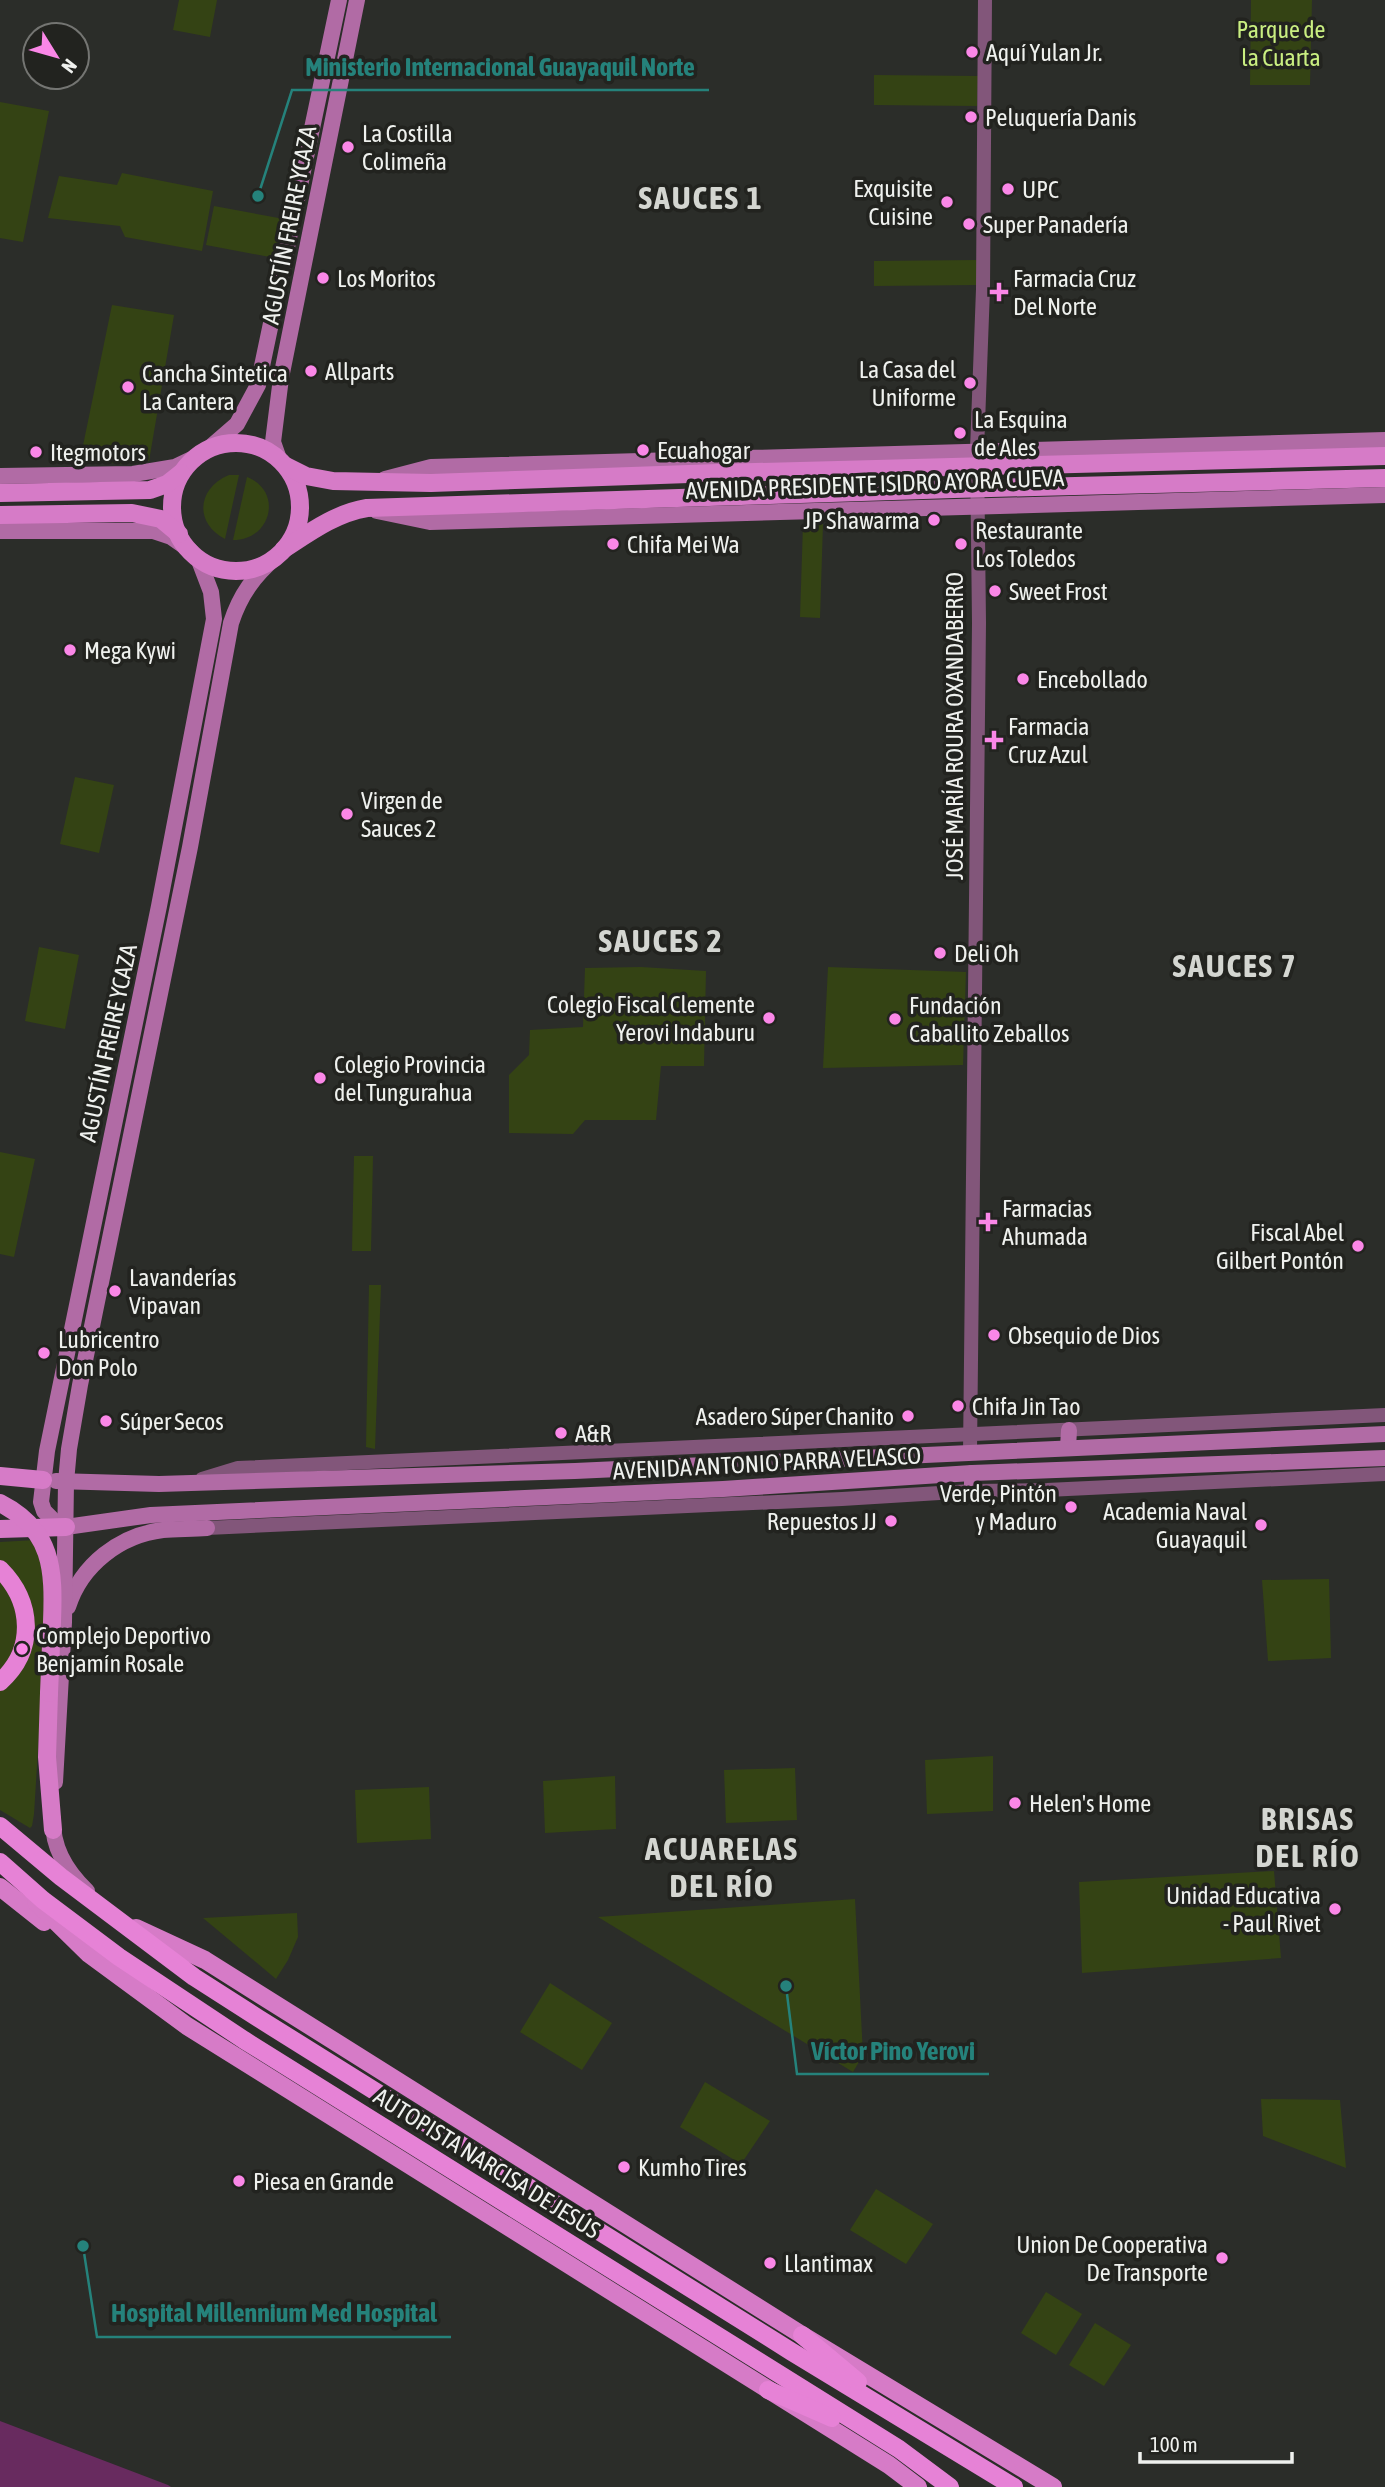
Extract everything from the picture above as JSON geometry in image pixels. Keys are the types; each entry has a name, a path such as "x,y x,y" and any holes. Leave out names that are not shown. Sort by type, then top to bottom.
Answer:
{"highway":[{"path":"0,1569 22,1598 27,1623 22,1650 16,1663 0,1682"},
{"name":"AUTOPISTA NARCISA DE JESÚS","path":"0,1826 61,1877 194,1977 1014,2487"},
{"name":"AUTOPISTA NARCISA DE JESÚS","path":"3,1865 43,1900 119,1957 244,2040 890,2443 950,2487"},
{"path":"802,2335 904,2421"},
{"path":"768,2390 890,2443"}],"main road":[{"name":"AGUSTÍN FREIRE YCAZA","path":"202,453 237,424 258,385 339,0"},
{"name":"AGUSTÍN FREIRE YCAZA","path":"282,463 272,442 281,378 357,0"},
{"name":"AVENIDA PRESIDENTE ISIDRO AYORA CUEVA","path":"282,463 306,476 328,480 444,483 717,466 978,458 1385,440"},
{"path":"0,477 133,474 175,467 202,453 239,443 260,447 282,463 297,487 300,509 296,530 280,553 258,567 239,571 219,569 194,555 171,537 153,531 0,531"},
{"path":"0,493 150,490 167,484 202,453"},
{"name":"AVENIDA PRESIDENTE ISIDRO AYORA CUEVA","path":"978,458 1385,456"},
{"path":"184,471 173,500 173,519 179,534 194,555"},
{"name":"AVENIDA PRESIDENTE ISIDRO AYORA CUEVA","path":"977,497 1385,478"},
{"name":"AVENIDA PRESIDENTE ISIDRO AYORA CUEVA","path":"280,553 336,517 368,508 977,497 1385,495"},
{"path":"0,515 132,513 161,519 179,534"},
{"name":"AGUSTÍN FREIRE YCAZA","path":"104,1907 77,1881 64,1862 52,1830 64,1622 69,1449 190,847 231,623 246,588 280,553"},
{"name":"AGUSTÍN FREIRE YCAZA","path":"66,1527 54,1521 44,1511 41,1502 43,1480 212,632 214,605 211,592 194,555"},
{"path":"1068,1448 1069,1430"},
{"name":"AVENIDA ANTONIO PARRA VELASCO","path":"43,1480 159,1484 589,1470 970,1453 1039,1441 1068,1448 1385,1434"},
{"name":"AVENIDA ANTONIO PARRA VELASCO","path":"66,1527 151,1514 724,1497 972,1473 1385,1458"},
{"path":"972,1473 972,1491"},
{"path":"0,1476 43,1480"},
{"path":"0,1503 29,1525 46,1550 50,1563 53,1586 47,1757 52,1830"},
{"path":"151,1514 207,1528"},
{"path":"0,1529 66,1527"},
{"path":"64,1622 73,1594 87,1572 118,1545 130,1538 162,1530 207,1528"},
{"name":"AUTOPISTA NARCISA DE JESÚS","path":"3,1865 89,1954 168,2014 889,2465 918,2487"},
{"path":"0,1887 36,1917 89,1954"},
{"name":"AUTOPISTA NARCISA DE JESÚS","path":"120,1920 205,1960 802,2335 1053,2487"}],"street":[{"name":"JOSÉ MARÍA ROURA OXANDABERRO","path":"970,1453 979,623 977,497 983,289 985,0"},
{"name":"AVENIDA ANTONIO PARRA VELASCO","path":"159,1484 196,1480 238,1468 970,1435 1039,1441 1069,1430 1385,1415"},
{"name":"AVENIDA ANTONIO PARRA VELASCO","path":"207,1528 724,1497 1060,1489 1385,1474"}],"green space":[{"path":"179,0 217,0 210,37 173,30"},
{"name":"Parque de la Cuarta","path":"1251,0 1312,0 1310,85 1250,85"},
{"path":"874,75 978,76 977,106 874,105"},
{"path":"0,102 49,111 23,242 0,238"},
{"path":"122,173 213,191 202,251 125,237 120,226 48,218 59,176 117,185"},
{"path":"214,206 284,219 275,258 206,245"},
{"path":"977,260 977,285 874,286 874,261"},
{"name":"Cancha Sintetica La Cantera","path":"112,305 174,315 149,461 121,464 80,460"},
{"path":"229,475 239,475 225,539 208,524 203,506 211,488"},
{"path":"247,477 265,493 269,503 268,514 257,532 246,538 233,540"},
{"path":"803,524 823,524 820,618 800,617"},
{"path":"75,777 114,785 99,853 60,844"},
{"path":"39,947 79,955 65,1029 25,1021"},
{"path":"641,967 706,971 704,1066 661,1066 656,1120 585,1120 573,1134 509,1133 509,1075 529,1055 530,1030 583,1027 585,968"},
{"name":"Fundación Caballito Zeballos","path":"828,967 966,972 963,1065 823,1068"},
{"path":"0,1152 35,1159 14,1257 0,1254"},
{"path":"354,1156 373,1156 371,1251 352,1251"},
{"path":"369,1285 381,1285 375,1449 366,1447"},
{"name":"Complejo Deportivo Benjamín Rosale","path":"36,1540 48,1591 34,1814 30,1828 0,1810 0,1542"},
{"path":"1329,1579 1331,1658 1268,1661 1262,1580"},
{"path":"993,1756 993,1811 927,1814 925,1760"},
{"path":"795,1768 797,1820 726,1823 724,1770"},
{"path":"615,1776 616,1829 545,1833 543,1781"},
{"path":"429,1787 431,1839 357,1843 355,1790"},
{"path":"1274,1871 1281,1958 1082,1973 1079,1882"},
{"path":"855,1899 863,2055 853,2072 598,1917"},
{"path":"297,1913 298,1937 276,1979 203,1918"},
{"path":"550,1983 612,2023 582,2070 520,2032"},
{"path":"705,2082 770,2121 741,2164 680,2127"},
{"path":"1261,2099 1340,2100 1346,2168 1263,2136"},
{"path":"876,2189 933,2224 906,2264 850,2230"},
{"path":"1046,2292 1082,2314 1056,2355 1021,2333"},
{"path":"1095,2323 1131,2345 1104,2386 1069,2365"}],"shaded area":[{"path":"0,2421 168,2485 171,2487 0,2487"}],"place":[{"name":"Aquí Yulan Jr.","path":"972,52"},
{"name":"Peluquería Danis","path":"971,117"},
{"name":"La Costilla Colimeña","path":"348,147"},
{"name":"UPC","path":"1008,189"},
{"name":"Ministerio Internacional Guayaquil Norte","path":"258,196"},
{"name":"Exquisite Cuisine","path":"947,202"},
{"name":"Super Panadería","path":"969,224"},
{"name":"Los Moritos","path":"323,278"},
{"name":"Farmacia Cruz Del Norte","path":"999,292"},
{"name":"Allparts","path":"311,371"},
{"name":"La Casa del Uniforme","path":"970,383"},
{"name":"Cancha Sintetica La Cantera","path":"128,387"},
{"name":"La Esquina de Ales","path":"960,433"},
{"name":"Ecuahogar","path":"643,450"},
{"name":"Itegmotors","path":"36,452"},
{"name":"JP Shawarma","path":"934,520"},
{"name":"Chifa Mei Wa","path":"613,544"},
{"name":"Restaurante Los Toledos","path":"961,544"},
{"name":"Sweet Frost","path":"995,591"},
{"name":"Mega Kywi","path":"70,650"},
{"name":"Encebollado","path":"1023,679"},
{"name":"Farmacia Cruz Azul","path":"994,740"},
{"name":"Virgen de Sauces 2","path":"347,814"},
{"name":"Deli Oh","path":"940,953"},
{"name":"Colegio Fiscal Clemente Yerovi Indaburu","path":"769,1018"},
{"name":"Fundación Caballito Zeballos","path":"895,1019"},
{"name":"Colegio Provincia del Tungurahua","path":"320,1078"},
{"name":"Farmacias Ahumada","path":"988,1222"},
{"name":"Fiscal Abel Gilbert Pontón","path":"1358,1246"},
{"name":"Lavanderías Vipavan","path":"115,1291"},
{"name":"Obsequio de Dios","path":"994,1335"},
{"name":"Lubricentro Don Polo","path":"44,1353"},
{"name":"Chifa Jin Tao","path":"958,1406"},
{"name":"Asadero Súper Chanito","path":"908,1416"},
{"name":"Súper Secos","path":"106,1421"},
{"name":"A&R","path":"561,1433"},
{"name":"Verde, Pintón y Maduro","path":"1071,1507"},
{"name":"Repuestos JJ","path":"891,1521"},
{"name":"Academia Naval Guayaquil","path":"1261,1525"},
{"name":"Complejo Deportivo Benjamín Rosale","path":"22,1649"},
{"name":"Helen's Home","path":"1015,1803"},
{"name":"Unidad Educativa - Paul Rivet","path":"1335,1909"},
{"name":"Víctor Pino Yerovi","path":"786,1986"},
{"name":"Kumho Tires","path":"624,2167"},
{"name":"Piesa en Grande","path":"239,2181"},
{"name":"Hospital Millennium Med Hospital","path":"83,2246"},
{"name":"Union De Cooperativa De Transporte","path":"1222,2258"},
{"name":"Llantimax","path":"770,2263"}],"district":[{"name":"SAUCES 1","path":"701,197"},
{"name":"SAUCES 2","path":"661,940"},
{"name":"SAUCES 7","path":"1235,965"},
{"name":"BRISAS DEL RÍO","path":"1308,1836"},
{"name":"ACUARELAS DEL RÍO","path":"722,1866"}]}
